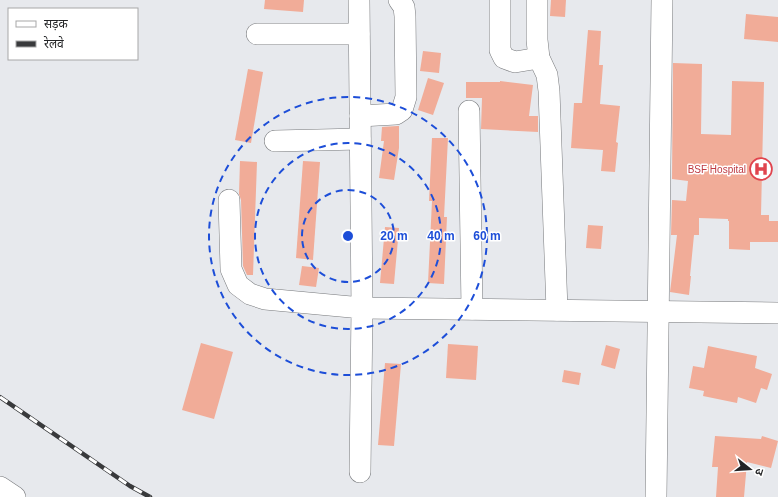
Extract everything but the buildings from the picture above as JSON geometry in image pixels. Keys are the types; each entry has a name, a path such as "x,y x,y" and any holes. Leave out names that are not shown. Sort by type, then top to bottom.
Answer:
{"street":[{"path":"359,0 362,308 360,472"},
{"path":"360,116 396,114 402,110 406,97 405,16 404,7 399,0"},
{"path":"500,0 500,50 504,58 515,62 539,58"},
{"path":"537,0 537,40 539,58 547,75 549,91 557,310"},
{"path":"656,497 662,0"},
{"path":"257,34 359,34"},
{"path":"469,111 472,309"},
{"path":"274,141 360,139"},
{"path":"228,200 231,269 238,285 250,294 265,299 362,308 778,313"},
{"path":"0,487 15,497"}],"railway":[{"path":"0,397 130,486 150,497"}],"place":[{"name":"BSF Hospital","path":"761,169"}]}
